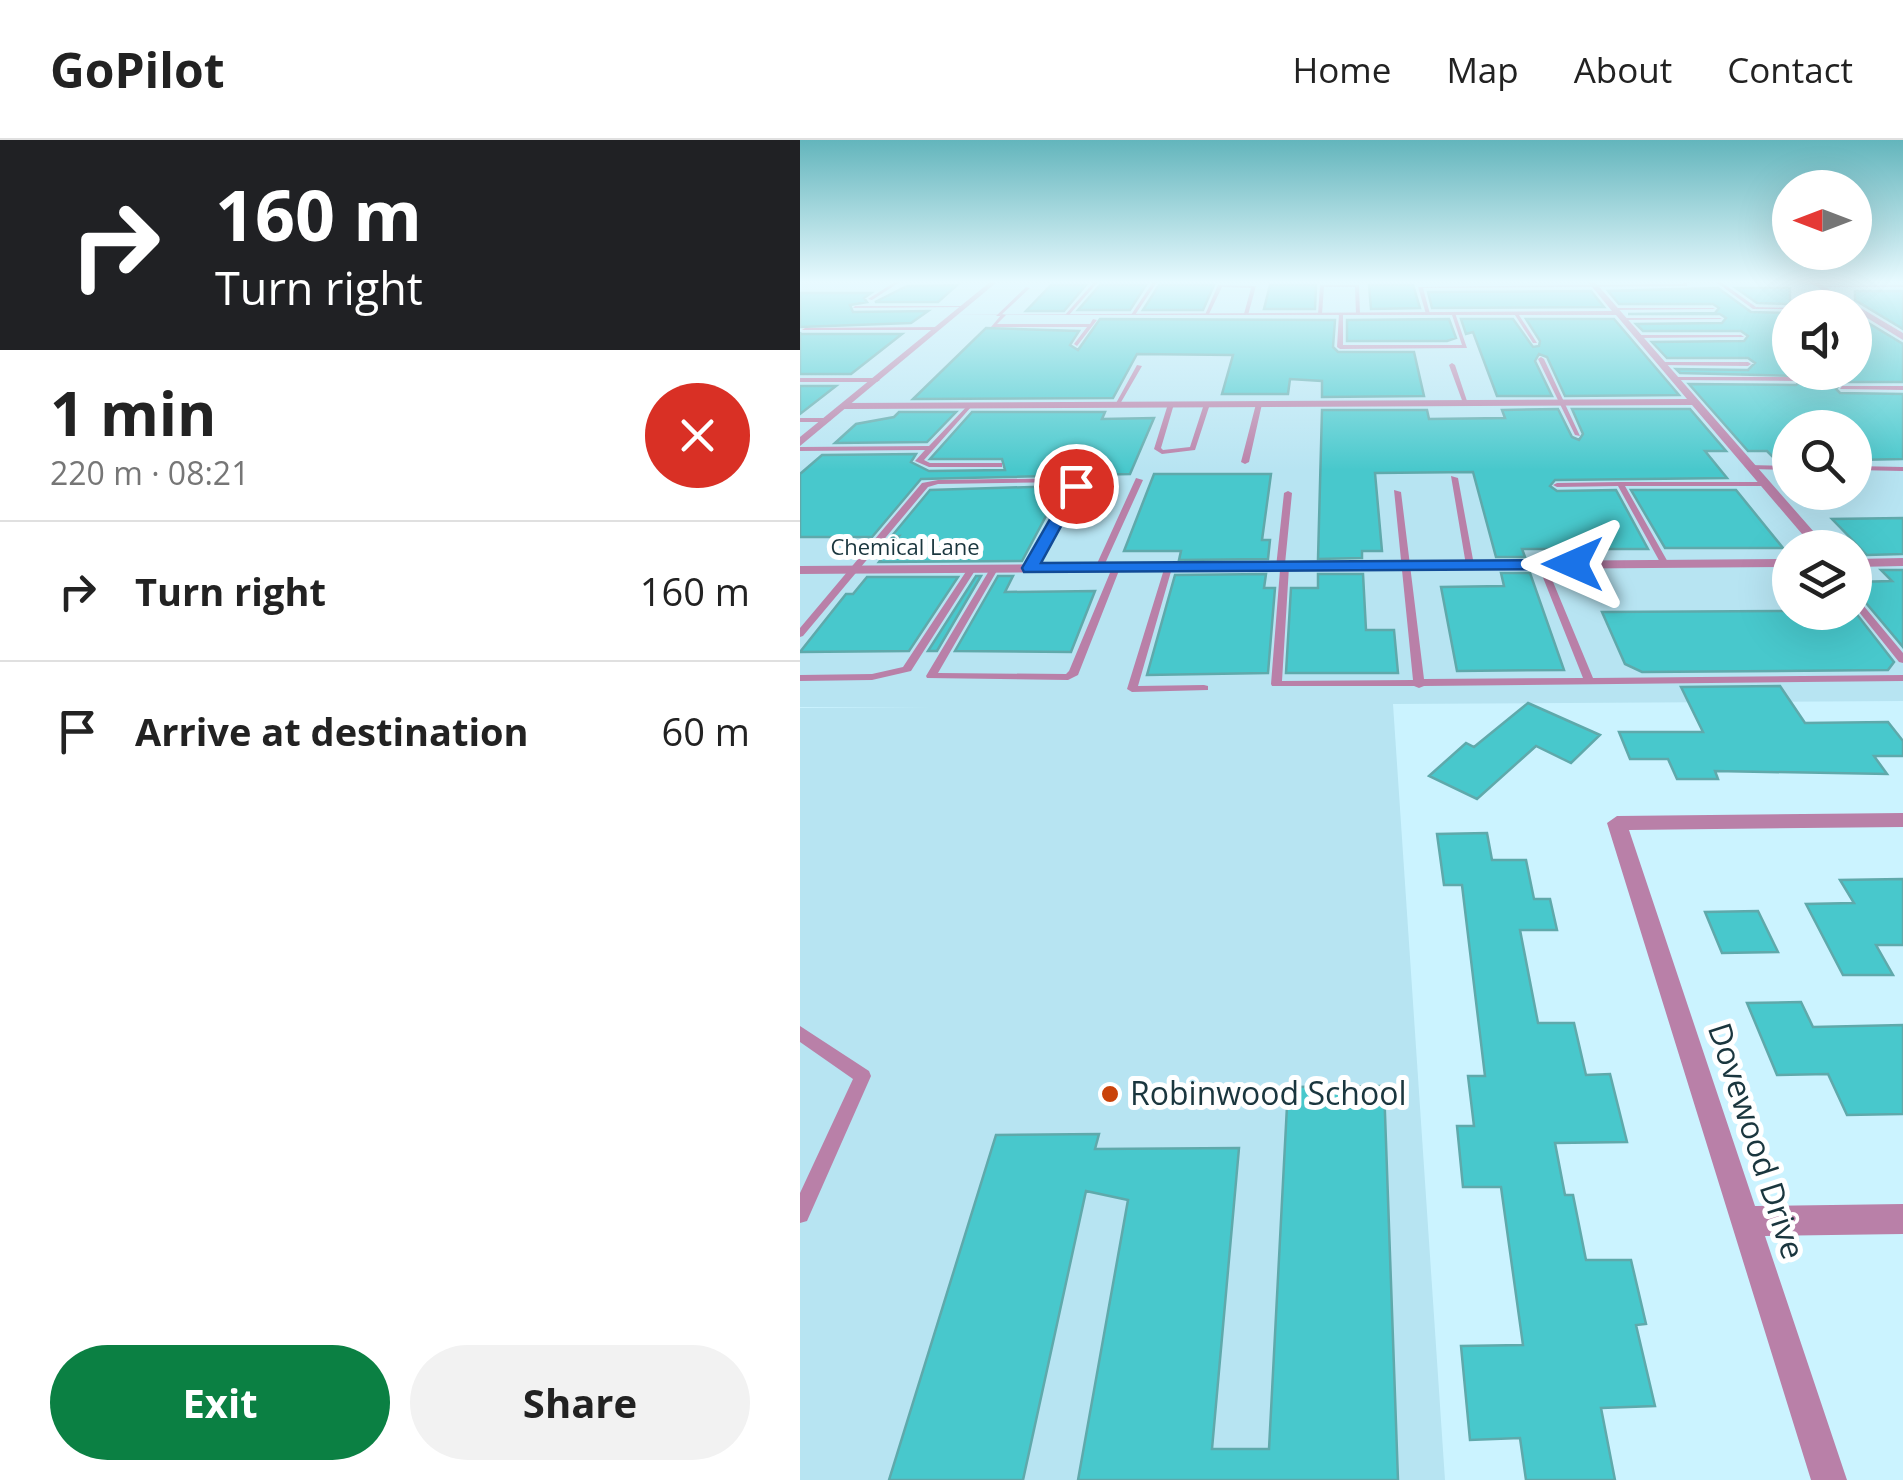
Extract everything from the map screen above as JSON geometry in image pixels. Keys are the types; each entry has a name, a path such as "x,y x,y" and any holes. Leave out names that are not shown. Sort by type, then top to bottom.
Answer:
{"street":[{"path":"802,442 920,345"},
{"path":"1644,345 1806,530"},
{"path":"846,406 1694,402"},
{"path":"1872,563 1903,562"},
{"name":"Chemical Lane","path":"803,573 854,569 1772,563"},
{"name":"Dovewood Drive","path":"1829,1480 1617,823 1903,820"},
{"path":"1746,1221 1903,1219"}],"lane":[{"path":"1340,345 1464,345"},
{"path":"1541,359 1578,435"},
{"path":"1452,364 1466,402"},
{"path":"1662,364 1748,364"},
{"path":"1117,404 1139,366"},
{"path":"1674,379 1772,378"},
{"path":"800,380 877,380"},
{"path":"1872,388 1903,388"},
{"path":"1171,404 1158,449 1162,452 1193,449 1206,404"},
{"path":"1245,462 1259,404"},
{"path":"970,405 919,460 928,465 999,464"},
{"path":"800,420 828,420"},
{"path":"802,442 930,448"},
{"path":"1752,468 1772,468"},
{"path":"1872,468 1903,469"},
{"path":"1454,478 1470,565"},
{"path":"800,634 925,485 950,479 1078,480 1030,568"},
{"path":"1099,568 1139,480"},
{"path":"1620,484 1664,564"},
{"path":"1557,485 1766,484"},
{"path":"1397,492 1419,686"},
{"path":"1288,493 1276,684 1419,686 1903,678"},
{"path":"1542,565 1589,682"},
{"path":"994,569 931,676 936,679 1068,677 1074,673 1116,568"},
{"path":"1168,568 1132,689 1204,688"},
{"path":"800,678 872,677 907,670 972,569"},
{"path":"1872,622 1903,660"},
{"path":"800,1033 863,1076 800,1214"}],"shaded area":[{"path":"800,345 1772,345 1772,390 1872,390 1872,345 1903,345 1903,701 1393,704 1445,1480 800,1480 800,708 932,707 800,707"}],"building":[{"path":"800,345 889,345 851,374 800,374"},
{"path":"969,345 1070,345 1078,350 1082,345 1333,345 1338,352 1414,352 1424,396 1322,397 1322,381 1290,379 1288,394 1222,394 1233,355 1137,354 1113,398 913,399"},
{"path":"1478,345 1636,345 1679,395 1565,396 1547,357 1539,354 1535,361 1552,396 1497,396"},
{"path":"1654,345 1772,345 1772,375 1680,373 1676,369 1748,370 1755,363 1748,358 1667,358"},
{"path":"1872,345 1903,345 1903,382 1872,382"},
{"path":"1689,384 1772,385 1772,390 1903,394 1903,459 1872,460 1872,410 1772,410 1772,456 1767,451 1748,451"},
{"path":"800,386 836,386 800,414"},
{"path":"1558,409 1572,437 1579,440 1583,434 1572,409 1690,409 1726,451 1705,451 1727,478 1555,480 1550,486 1557,491 1616,490 1648,549 1522,549 1525,557 1496,557 1473,472 1375,473 1382,551 1362,551 1362,558 1318,559 1322,410 1427,410 1429,419 1505,418 1502,410"},
{"path":"899,412 956,412 927,442 835,443 856,424 894,417"},
{"path":"972,412 1105,412 1102,419 1154,418 1130,474 921,479 872,537 800,537 800,474 822,455 916,454 911,462 929,471 1005,470 1002,459 930,459"},
{"path":"1154,474 1271,474 1262,540 1270,540 1268,559 1179,560 1181,551 1124,551"},
{"path":"1062,486 1022,561 879,562 899,536 891,537 930,490"},
{"path":"1631,490 1736,490 1772,534 1772,548 1665,548"},
{"path":"1903,518 1903,554 1872,555 1872,530 1843,530 1832,519"},
{"path":"1881,570 1903,570 1903,647 1872,610 1872,582 1892,581"},
{"path":"1501,573 1530,573 1564,670 1457,671 1441,587 1504,586"},
{"path":"1266,574 1264,588 1275,588 1268,673 1147,675 1175,575"},
{"path":"1318,574 1363,574 1366,630 1394,630 1398,673 1286,673 1291,588 1318,588"},
{"path":"976,576 981,576 937,651 928,651"},
{"path":"998,576 1013,576 1005,592 1095,591 1071,652 955,651"},
{"path":"867,577 958,577 909,651 800,652 846,594 853,594"},
{"path":"1772,611 1772,630 1869,630 1894,662 1888,670 1642,672 1625,664 1602,612"},
{"path":"1780,686 1805,723 1888,722 1903,741 1903,756 1874,756 1887,774 1715,771 1718,779 1677,779 1668,759 1630,759 1619,732 1703,732 1681,687"},
{"path":"1528,703 1600,735 1571,763 1536,746 1477,799 1429,776 1466,743 1474,747"},
{"path":"1487,833 1492,860 1526,860 1534,899 1550,899 1557,930 1520,930 1538,1023 1574,1023 1586,1075 1610,1074 1627,1142 1555,1143 1565,1195 1573,1195 1586,1260 1631,1260 1646,1324 1636,1325 1655,1406 1601,1408 1615,1480 1526,1480 1520,1438 1470,1440 1461,1346 1523,1345 1501,1187 1463,1187 1457,1126 1474,1126 1468,1076 1485,1076 1462,885 1444,885 1437,834"},
{"path":"1903,879 1903,945 1876,945 1893,975 1843,975 1806,904 1854,903 1840,880"},
{"path":"1758,911 1778,952 1722,953 1705,912"},
{"path":"1801,1002 1813,1027 1903,1025 1903,1114 1847,1115 1828,1074 1777,1075 1747,1003"},
{"path":"1384,1086 1398,1480 1078,1480 1128,1200 1086,1191 1023,1480 889,1480 996,1135 1099,1134 1095,1149 1239,1148 1212,1449 1269,1449 1288,1087"}],"place":[{"name":"Robinwood School","path":"1110,1094"}],"route":[{"path":"1076,486 1030,568 1573,564"}]}
